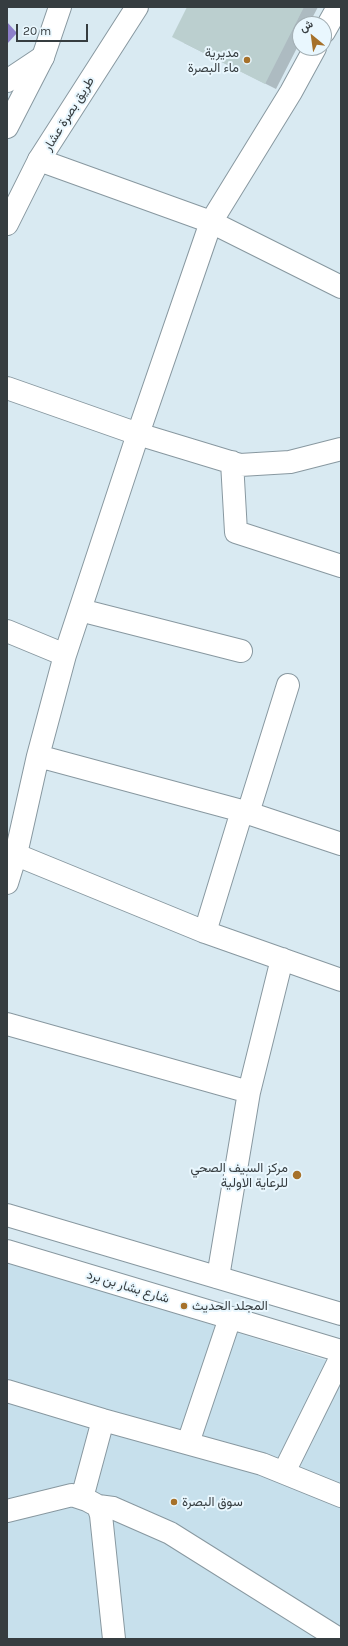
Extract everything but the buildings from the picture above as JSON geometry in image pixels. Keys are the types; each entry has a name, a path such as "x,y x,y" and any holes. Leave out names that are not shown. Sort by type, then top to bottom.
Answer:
{"street":[{"path":"7,127 43,57 60,7"},
{"name":"طريق بصرة عشار","path":"7,224 39,160 137,7"},
{"path":"332,18 338,7"},
{"path":"7,883 11,852 65,655 138,434 211,222 310,56"},
{"path":"7,81 43,57"},
{"path":"39,160 211,222 341,287"},
{"path":"7,388 138,434 240,464 290,462 341,449"},
{"path":"232,462 236,532 341,566"},
{"path":"80,610 241,651"},
{"path":"7,631 65,655"},
{"path":"205,932 288,685"},
{"path":"38,756 245,812 341,844"},
{"path":"11,852 205,932 341,980"},
{"path":"218,1277 249,1092 282,959"},
{"path":"7,1024 249,1092"},
{"path":"7,1215 341,1314"},
{"name":"شارع بشار بن برد","path":"7,1251 341,1351"},
{"path":"188,1443 230,1318"},
{"path":"284,1472 341,1357"},
{"path":"7,1391 103,1420 262,1464 341,1496"},
{"path":"103,1420 90,1502 101,1515 114,1639"},
{"path":"7,1511 72,1495 90,1502 113,1508 170,1532 339,1639"}],"shaded area":[{"path":"7,22 17,33 7,44"},
{"name":"سوق البصرة","path":"7,1261 341,1365 341,1639 7,1639"}],"place":[{"name":"مديرية ماء البصرة","path":"247,60"},
{"name":"مركز السيف الصحي للرعاية الاولية","path":"297,1175"},
{"name":"المجلد الحديث","path":"184,1306"},
{"name":"سوق البصرة","path":"174,1502"}]}
